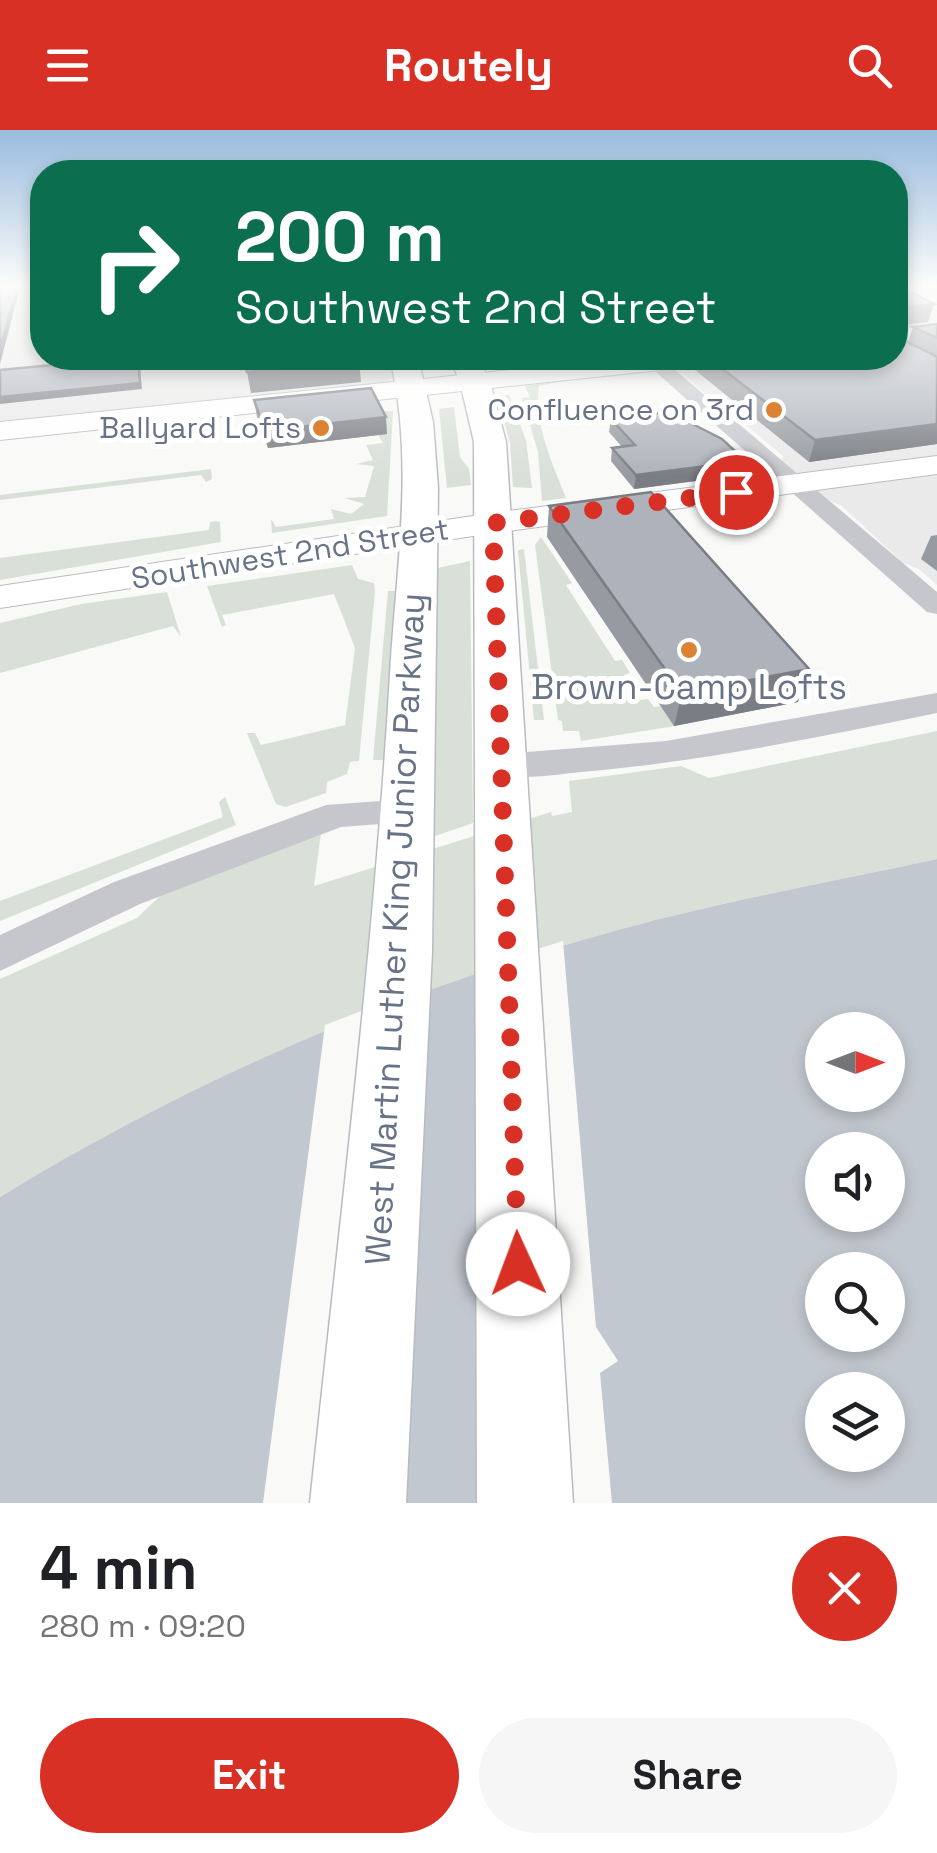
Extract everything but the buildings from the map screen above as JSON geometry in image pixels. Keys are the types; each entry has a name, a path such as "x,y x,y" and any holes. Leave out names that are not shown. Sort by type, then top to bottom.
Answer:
{"main road":[{"path":"0,432 409,373 469,370 490,442 525,1503"},
{"name":"West Martin Luther King Junior Parkway","path":"358,1503 406,836 421,458 409,373"},
{"name":"Southwest 2nd Street","path":"0,597 493,523 937,465"}],"street":[{"path":"664,370 937,606"},
{"path":"502,796 622,759 937,704"},
{"path":"0,954 128,893 338,814 406,836"}],"shaded area":[{"path":"0,348 30,348 30,370 392,370 394,376 384,384 0,426"},
{"path":"908,348 937,348 937,585 919,569 903,563 842,506 781,462 783,456 746,425 736,423 686,376 674,370 908,370"},
{"path":"568,380 539,386 542,429 566,498 542,501 538,452 522,398 530,397 525,386"},
{"path":"509,395 526,440 532,488 513,487 510,443 497,396"},
{"path":"454,407 460,457 469,469 471,485 447,488 439,409"},
{"path":"378,411 393,411 387,516 272,533 271,519 276,527 334,519 331,509 351,514 364,504 345,498 365,497 374,466 356,464 373,460 366,445 383,443 378,435"},
{"path":"211,469 212,479 206,482 201,475 0,500 0,495"},
{"path":"210,522 220,522 221,542 0,580 0,558 209,530"},
{"path":"541,537 572,583 566,585 615,661 622,660 630,673 624,675 640,700 648,699 654,707 661,706 675,726 581,741 579,731 563,731 562,721 558,720 535,545"},
{"path":"524,549 544,720 534,720 518,550"},
{"path":"470,561 473,823 432,837 433,569"},
{"path":"352,565 358,579 374,583 375,591 359,761 350,762 347,774 327,782 326,793 286,807 276,804 247,733 255,733 261,745 345,725 355,648 334,594 222,615 226,625 222,627 207,586"},
{"path":"388,591 396,591 387,760 373,760"},
{"path":"167,592 181,637 173,626 0,673 0,623 81,604"},
{"path":"937,731 937,859 658,920 457,980 223,1077 147,1114 0,1197 0,979 137,918 161,895 321,833 314,886 551,812 552,816 572,812 569,781 681,766 709,778"},
{"path":"225,797 236,825 0,921 0,901 223,817 219,802"},
{"path":"937,859 937,1503 0,1503 0,1197 147,1114 378,1010 537,954 737,901"}],"pier":[{"path":"563,941 596,1327 618,1361 600,1373 612,1503 476,1503 477,968"},
{"path":"426,986 406,1503 263,1503 325,1025"}],"place":[{"name":"Confluence on 3rd","path":"774,410"},
{"name":"Ballyard Lofts","path":"321,428"},
{"name":"Brown-Camp Lofts","path":"689,650"}],"route":[{"path":"518,1264 493,523 736,492"}]}
